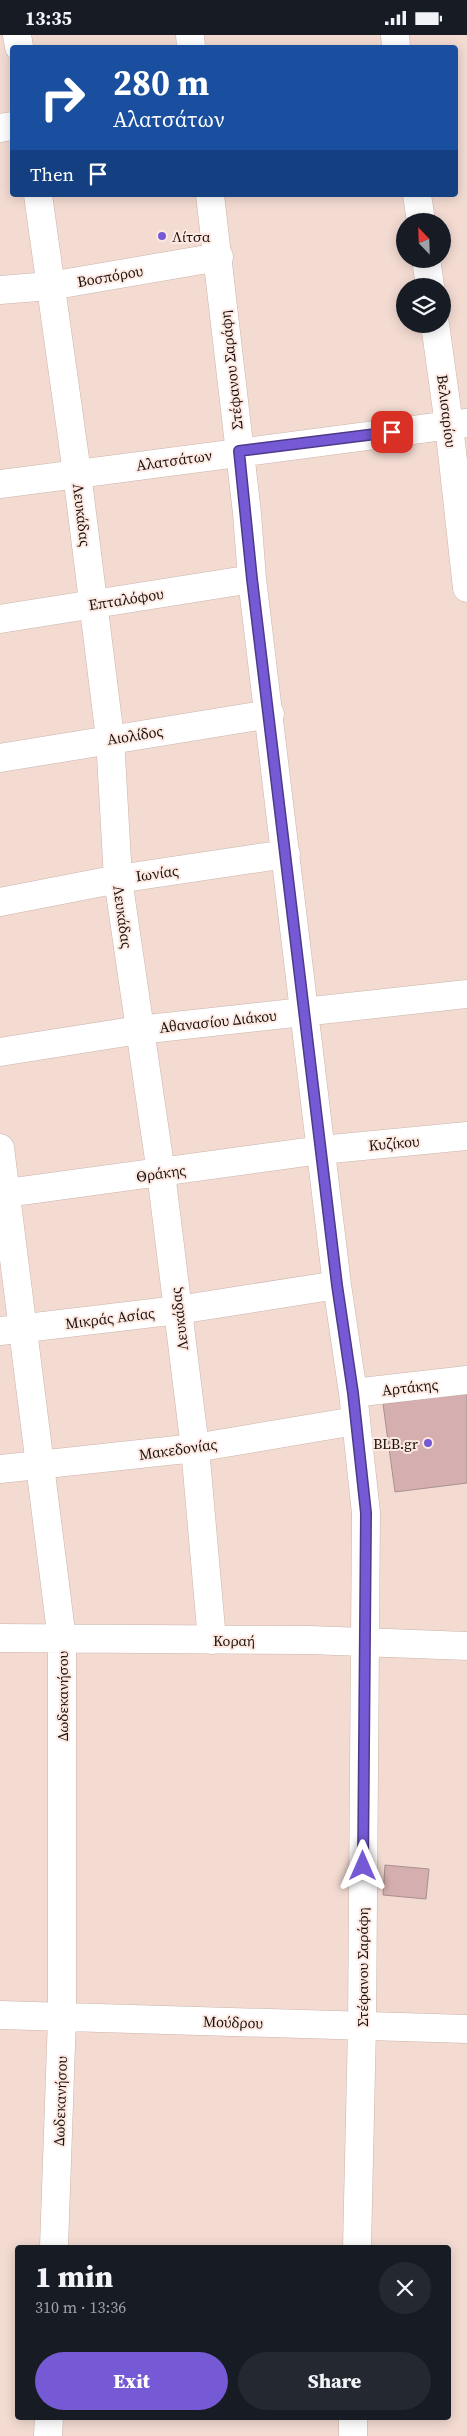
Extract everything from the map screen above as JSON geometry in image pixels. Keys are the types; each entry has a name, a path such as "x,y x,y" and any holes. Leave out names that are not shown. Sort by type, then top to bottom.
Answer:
{"street":[{"name":"Λευκάδας","path":"38,197 94,603 110,738 118,879 161,1173 178,1310 195,1448 212,1640"},
{"name":"Στέφανου Σαράφη","path":"210,197 219,257 252,579 270,714 337,1285 353,1393 366,1513 362,2025 357,2245"},
{"path":"417,197 420,213"},
{"name":"Βοσπόρου","path":"0,291 50,286 219,257"},
{"name":"Βελισαρίου","path":"437,333 458,424 467,588"},
{"name":"Αλατσάτων","path":"0,484 239,451 458,424"},
{"name":"Επταλόφου","path":"0,619 252,579"},
{"name":"Αιολίδος","path":"0,758 110,738 270,714"},
{"name":"Ιωνίας","path":"0,902 118,879 286,854"},
{"name":"Αθανασίου Διάκου","path":"0,1052 139,1030 467,994"},
{"name":"Κυζίκου","path":"321,1150 467,1136"},
{"name":"Δωδεκανήσου","path":"0,1148 12,1329 41,1465 62,1640 62,2017 54,2245"},
{"name":"Θράκης","path":"3,1194 321,1150"},
{"name":"Μικράς Ασίας","path":"12,1329 178,1310 337,1285"},
{"name":"Αρτάκης","path":"353,1393 467,1380"},
{"name":"Μακεδονίας","path":"0,1469 195,1448 355,1421"},
{"name":"Κοραή","path":"0,1638 365,1642 467,1646"},
{"name":"Μούδρου","path":"0,2015 467,2029"},
{"path":"48,2436 49,2420"},
{"path":"353,2420 353,2436"}],"building":[{"name":"BLB.gr","path":"467,1393 467,1483 395,1492 383,1404"},
{"path":"385,1865 429,1869 426,1899 383,1895"}],"place":[{"name":"Λίτσα","path":"162,236"},
{"name":"BLB.gr","path":"428,1443"}],"route":[{"path":"363,1866 366,1513 353,1393 337,1285 270,714 252,579 247,513 239,451 392,432"}]}
